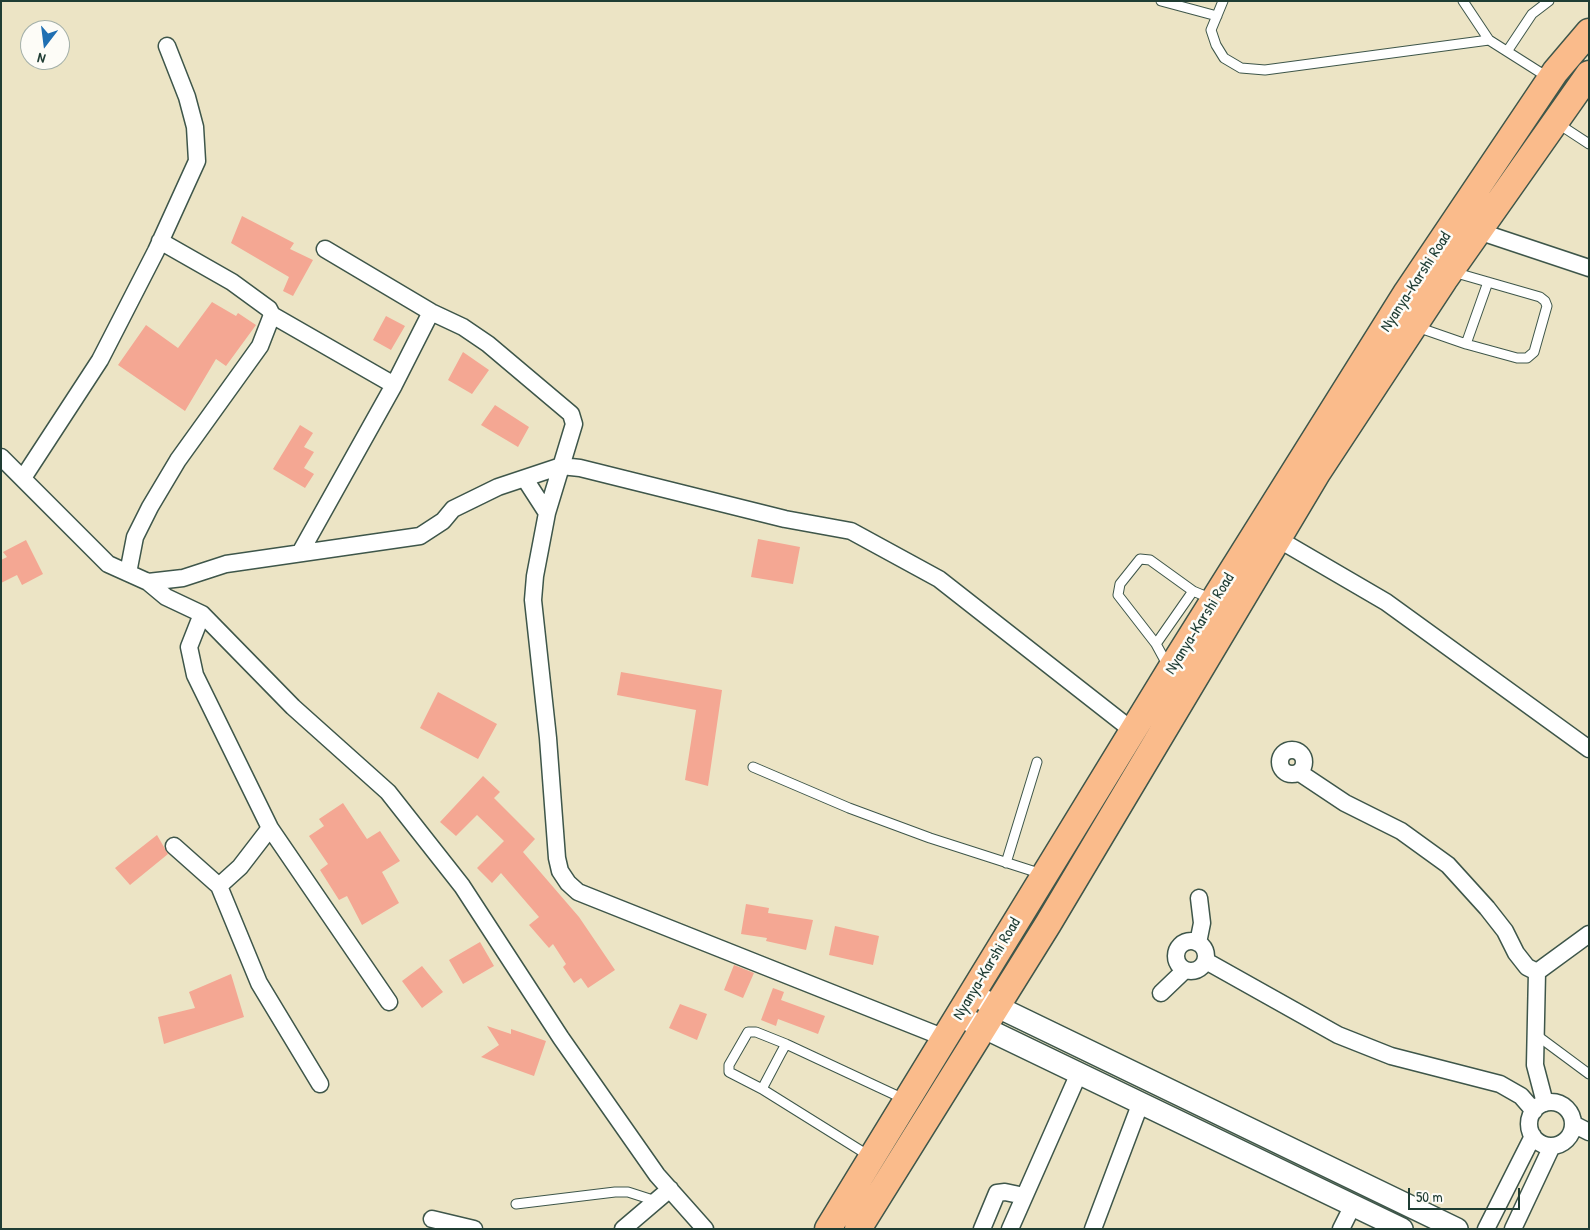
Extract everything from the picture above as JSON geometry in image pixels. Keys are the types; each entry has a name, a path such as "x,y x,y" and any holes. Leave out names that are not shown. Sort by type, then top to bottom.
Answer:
{"main road":[{"name":"Nyanya-Karshi Road","path":"828,1229 1170,670 1407,292 1550,79 1589,32"},
{"name":"Nyanya-Karshi Road","path":"863,1227 990,1017 1209,610 1278,539 1322,465 1450,271 1554,121 1589,74"}],"street":[{"path":"23,478 100,360 160,241 197,161 198,146 195,127 187,97 167,46"},
{"path":"1478,232 1589,268"},
{"path":"160,241 232,282 269,309 272,315 394,385"},
{"path":"325,249 431,312 463,327 488,344 571,414 574,424 547,513 535,576 533,600 548,738 558,858 560,871 568,883 578,892 945,1038"},
{"path":"300,552 394,385 431,312"},
{"path":"128,573 136,537 150,507 178,460 260,346 272,315"},
{"path":"1,458 102,557 128,573 148,582 166,597 202,614 294,707 388,792 462,886 561,1038 657,1175 706,1229"},
{"path":"148,582 183,578 226,564 420,536 443,521 454,509 498,487 561,466 580,468 785,519 851,531 938,579 1133,731"},
{"path":"525,479 547,513"},
{"path":"1278,539 1386,602 1589,749"},
{"path":"202,614 189,647 195,675 270,828 389,1002"},
{"path":"1300,773 1345,803 1401,831 1448,865 1505,931 1527,967 1537,972"},
{"path":"219,886 240,868 270,828"},
{"path":"174,846 219,886 259,984 320,1084"},
{"path":"1198,943 1202,931 1199,898"},
{"path":"1537,972 1589,934"},
{"path":"1185,942 1198,943 1206,951 1206,961 1203,966 1195,971 1185,970 1178,964 1176,954 1185,942"},
{"path":"1206,961 1338,1035 1391,1056 1500,1084 1539,1107"},
{"path":"1161,993 1185,970"},
{"path":"1537,972 1535,1065 1539,1107 1530,1123 1533,1136 1542,1144 1552,1146 1564,1142 1572,1131 1573,1124 1569,1111 1551,1102 1539,1107"},
{"path":"971,994 990,1017 1080,1072 1402,1229"},
{"path":"958,1016 990,1017 1457,1229"},
{"path":"1010,1229 1080,1072"},
{"path":"1093,1229 1141,1102"},
{"path":"1573,1124 1589,1132"},
{"path":"1486,1229 1533,1136"},
{"path":"1514,1229 1552,1146"},
{"path":"623,1229 670,1189"},
{"path":"982,1229 997,1193 1005,1192 1024,1196"},
{"path":"1340,1229 1353,1205"},
{"path":"432,1218 474,1229"}],"lane":[{"path":"1162,1 1217,16"},
{"path":"1223,1 1211,30 1216,45 1224,58 1242,68 1265,70 1489,40"},
{"path":"1463,1 1489,40 1508,50 1550,79"},
{"path":"1508,50 1532,14 1549,1"},
{"path":"1554,121 1589,144"},
{"path":"1414,326 1466,344 1517,358 1527,358 1534,352 1547,306 1545,301 1540,297 1450,271"},
{"path":"1466,344 1488,282"},
{"path":"1156,644 1209,610 1150,560 1140,559 1120,584 1118,595 1156,644 1170,670"},
{"path":"1006,863 1037,762"},
{"path":"754,767 848,808 1044,875"},
{"path":"872,1157 762,1089 729,1072 729,1065 748,1032 756,1032 786,1044 906,1100"},
{"path":"1535,1033 1589,1074"},
{"path":"762,1089 786,1044"},
{"path":"516,1204 615,1192 628,1192 656,1201"}],"building":[{"path":"242,216 294,243 290,249 313,260 293,296 283,291 289,277 231,243"},
{"path":"212,302 236,316 238,313 256,325 226,366 216,359 185,411 118,365 146,325 178,348"},
{"path":"386,316 405,326 391,350 373,340"},
{"path":"463,352 489,370 472,394 448,380"},
{"path":"495,405 529,427 518,447 481,425"},
{"path":"300,425 313,433 304,447 314,452 304,468 314,474 305,488 273,469"},
{"path":"758,539 800,547 793,584 751,577"},
{"path":"26,540 43,574 22,585 17,575 1,583 1,560 7,557 3,552"},
{"path":"621,672 722,690 708,786 685,780 696,710 617,695"},
{"path":"438,692 497,724 478,759 420,728"},
{"path":"483,776 500,792 494,798 535,839 523,852 579,917 615,970 588,988 581,978 574,983 563,967 566,964 553,944 549,948 529,925 539,917 501,873 492,883 477,868 504,841 477,815 456,836 440,822"},
{"path":"343,803 367,839 380,831 400,861 382,872 399,903 362,925 347,896 339,900 320,870 328,864 309,836 324,826 319,819"},
{"path":"157,835 168,854 130,885 115,868"},
{"path":"746,904 769,908 768,913 813,920 806,950 766,941 767,938 741,934"},
{"path":"835,926 879,936 873,965 829,955"},
{"path":"480,942 494,966 463,984 449,960"},
{"path":"734,965 754,973 743,998 724,990"},
{"path":"422,966 443,992 422,1008 402,981"},
{"path":"231,974 244,1017 164,1044 158,1017 195,1008 189,992"},
{"path":"773,988 784,992 781,1000 825,1016 818,1034 778,1019 776,1026 761,1020"},
{"path":"680,1004 707,1014 697,1040 669,1028"},
{"path":"487,1026 511,1034 511,1029 546,1041 534,1076 481,1057 499,1045"}]}
